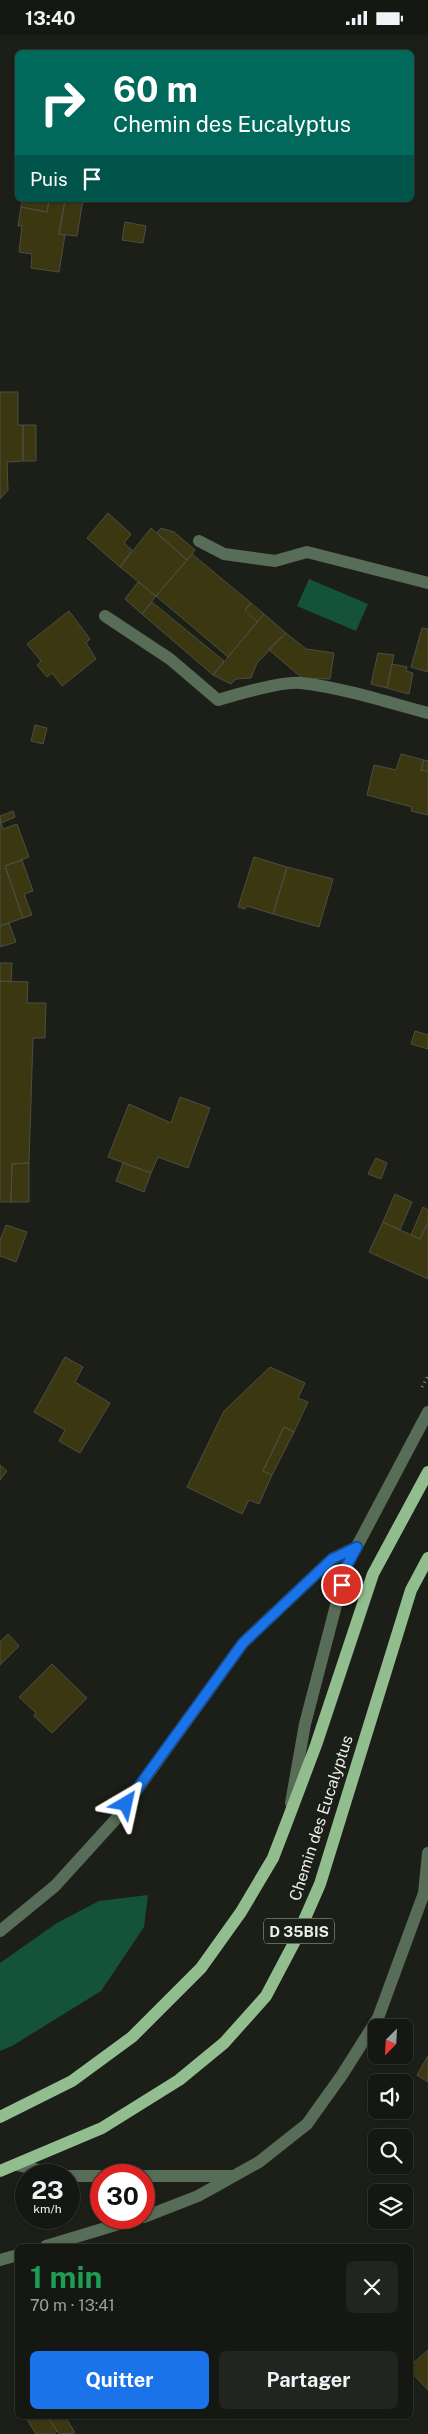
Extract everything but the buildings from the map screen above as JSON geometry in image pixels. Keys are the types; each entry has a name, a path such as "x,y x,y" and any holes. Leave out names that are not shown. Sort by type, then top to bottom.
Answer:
{"main road":[{"name":"Chemin des Eucalyptus","path":"0,2117 72,2081 132,2037 201,1968 241,1912 268,1865 288,1819 316,1745 373,1574 428,1472"},
{"name":"Chemin des Eucalyptus","path":"19,2164 102,2128 179,2079 224,2043 266,1996 295,1941 320,1884 411,1590 428,1558"},
{"name":"Chemin des Eucalyptus","path":"0,2171 15,2166"}],"street":[{"path":"199,541 224,554 275,561 307,552 428,583"},
{"path":"105,616 170,659 218,700 242,692 299,683 366,696 428,713"},
{"name":"Chemin des Eucalyptus","path":"288,1819 305,1724 346,1567 428,1412"},
{"path":"0,1931 55,1886 115,1821 243,1643 332,1559 357,1547"},
{"path":"155,2212 198,2196 259,2162 307,2124 342,2075 378,2018 426,1894 428,1853"},
{"path":"155,2176 233,2176"},
{"path":"53,2244 103,2229"},
{"path":"0,2260 15,2256"}],"path":[{"path":"419,1393 428,1377"}],"shaded area":[{"path":"309,579 368,604 356,631 297,606"},
{"path":"148,1895 144,1927 101,1991 12,2046 0,2051 0,1963 57,1923 99,1901"}],"route":[{"path":"126,1804 243,1643 332,1559 357,1547 346,1567 342,1585"}]}
